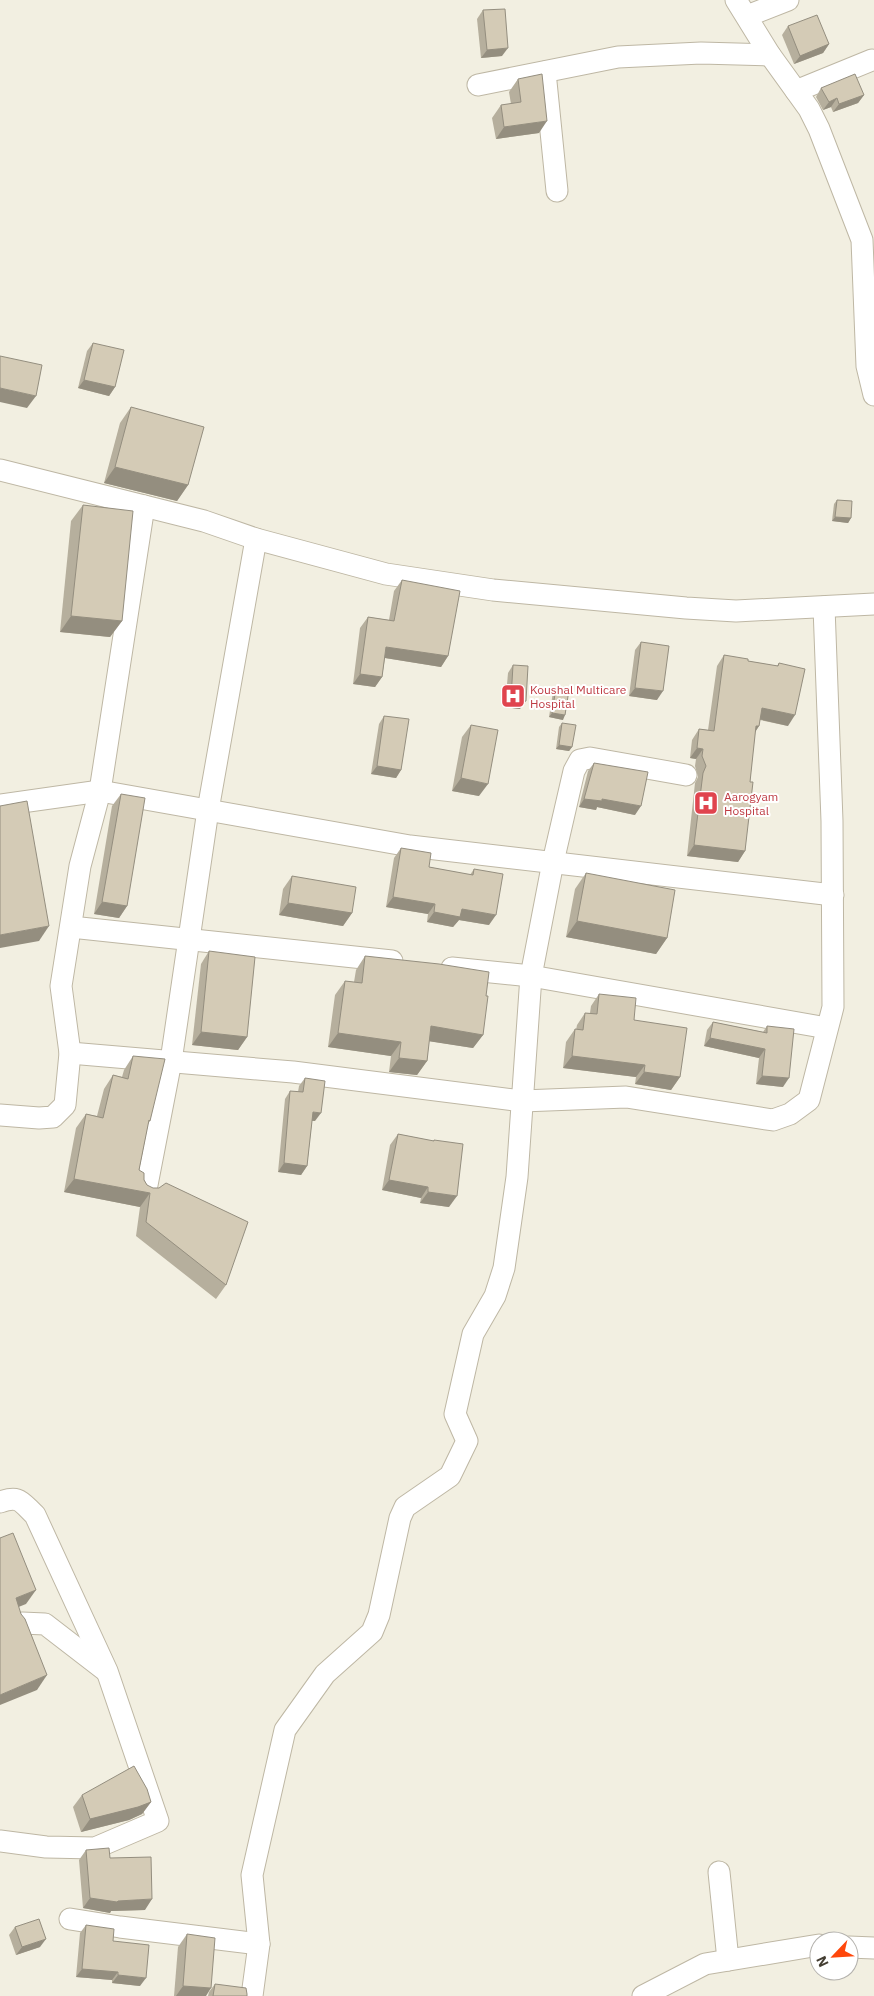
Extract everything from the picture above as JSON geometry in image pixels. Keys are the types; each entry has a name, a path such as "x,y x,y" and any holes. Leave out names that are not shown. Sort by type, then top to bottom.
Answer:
{"street":[{"path":"788,0 742,8 819,129 869,254 870,365 874,395"},
{"path":"478,85 618,57 701,53 770,54"},
{"path":"796,91 872,60"},
{"path":"545,72 557,191"},
{"path":"0,470 204,521 256,538 386,574 493,590 667,607 736,611 874,604"},
{"path":"0,1115 52,1117 65,1105 70,1053 62,986 80,866 100,791 144,506"},
{"path":"146,1190 171,1062 208,810 256,538"},
{"path":"70,1053 292,1072 522,1101 626,1097 773,1120 790,1114 809,1100 833,1007 832,821 824,607"},
{"path":"252,1996 259,1944 252,1875 285,1730 325,1674 372,1632 379,1615 400,1518 405,1507 450,1476 467,1441 455,1414 473,1334 495,1296 504,1268 516,1177 532,976 553,862 574,771 580,760 590,758 686,775"},
{"path":"0,804 100,791 410,846 833,895"},
{"path":"71,927 532,976 827,1028"},
{"path":"0,1502 12,1498 20,1500 34,1515 107,1671 158,1821 95,1848 46,1847 0,1840"},
{"path":"22,1623 45,1624 107,1671"},
{"path":"719,1872 728,1960"},
{"path":"70,1919 259,1944"},
{"path":"643,1996 705,1964 809,1947"},
{"path":"859,1947 874,1948"}],"building":[{"path":"505,9 508,48 487,50 483,10"},
{"path":"817,15 829,44 800,56 788,26"},
{"path":"542,74 547,121 504,127 501,105 521,102 518,79"},
{"path":"855,74 864,95 839,104 837,98 829,102 821,88"},
{"path":"93,343 124,350 115,387 84,380"},
{"path":"0,356 42,365 36,396 0,388"},
{"path":"131,407 204,427 188,485 115,467"},
{"path":"837,500 852,501 851,518 835,517"},
{"path":"83,505 133,511 122,621 71,616"},
{"path":"402,580 460,591 448,656 386,647 382,677 360,674 368,617 394,621"},
{"path":"641,642 669,646 663,691 635,688"},
{"path":"724,655 748,659 748,661 778,666 779,663 805,669 795,715 762,708 759,726 756,726 750,782 753,782 745,851 694,845 703,773 706,766 702,756 703,749 697,748 699,729 714,731"},
{"path":"513,665 528,666 526,701 511,699"},
{"path":"556,688 569,690 565,715 552,713"},
{"path":"384,716 409,719 401,770 377,766"},
{"path":"562,723 576,725 572,747 559,745"},
{"path":"471,725 498,730 488,784 461,778"},
{"path":"594,763 648,772 641,806 602,799 602,801 584,799"},
{"path":"121,794 145,798 127,906 102,902"},
{"path":"27,801 49,926 0,935 0,806"},
{"path":"401,848 431,853 429,867 473,875 474,869 503,874 496,915 462,909 460,917 434,912 435,904 393,897"},
{"path":"586,873 675,890 667,938 577,921"},
{"path":"292,876 356,887 352,913 288,903"},
{"path":"209,951 255,957 247,1037 201,1032"},
{"path":"365,956 439,964 489,972 483,1035 431,1026 427,1061 399,1058 401,1042 338,1033 345,981 362,983"},
{"path":"599,994 636,998 634,1020 687,1028 680,1077 644,1072 645,1065 572,1056 575,1029 583,1030 585,1013 597,1014"},
{"path":"713,1022 767,1033 767,1026 794,1029 789,1078 762,1076 765,1049 710,1038"},
{"path":"133,1056 165,1059 149,1120 139,1170 144,1173 144,1180 147,1185 159,1188 166,1183 248,1222 226,1285 146,1222 150,1193 74,1179 86,1114 103,1118 113,1075 128,1079"},
{"path":"305,1078 325,1081 321,1113 313,1112 307,1166 284,1163 290,1091 303,1092"},
{"path":"398,1134 463,1144 457,1196 428,1192 428,1187 389,1180"},
{"path":"13,1533 36,1590 16,1598 47,1675 0,1695 0,1538"},
{"path":"134,1766 147,1789 151,1802 90,1819 82,1795"},
{"path":"109,1848 110,1858 151,1857 152,1899 117,1902 90,1898 86,1850"},
{"path":"39,1919 46,1939 22,1947 15,1927"},
{"path":"86,1925 114,1929 113,1941 149,1945 146,1978 118,1975 118,1972 82,1969"},
{"path":"187,1934 215,1938 211,1988 183,1986"},
{"path":"215,1984 246,1988 247,1996 213,1996"}],"place":[{"name":"Koushal Multicare Hospital","path":"513,696"},
{"name":"Aarogyam Hospital","path":"706,803"}]}
